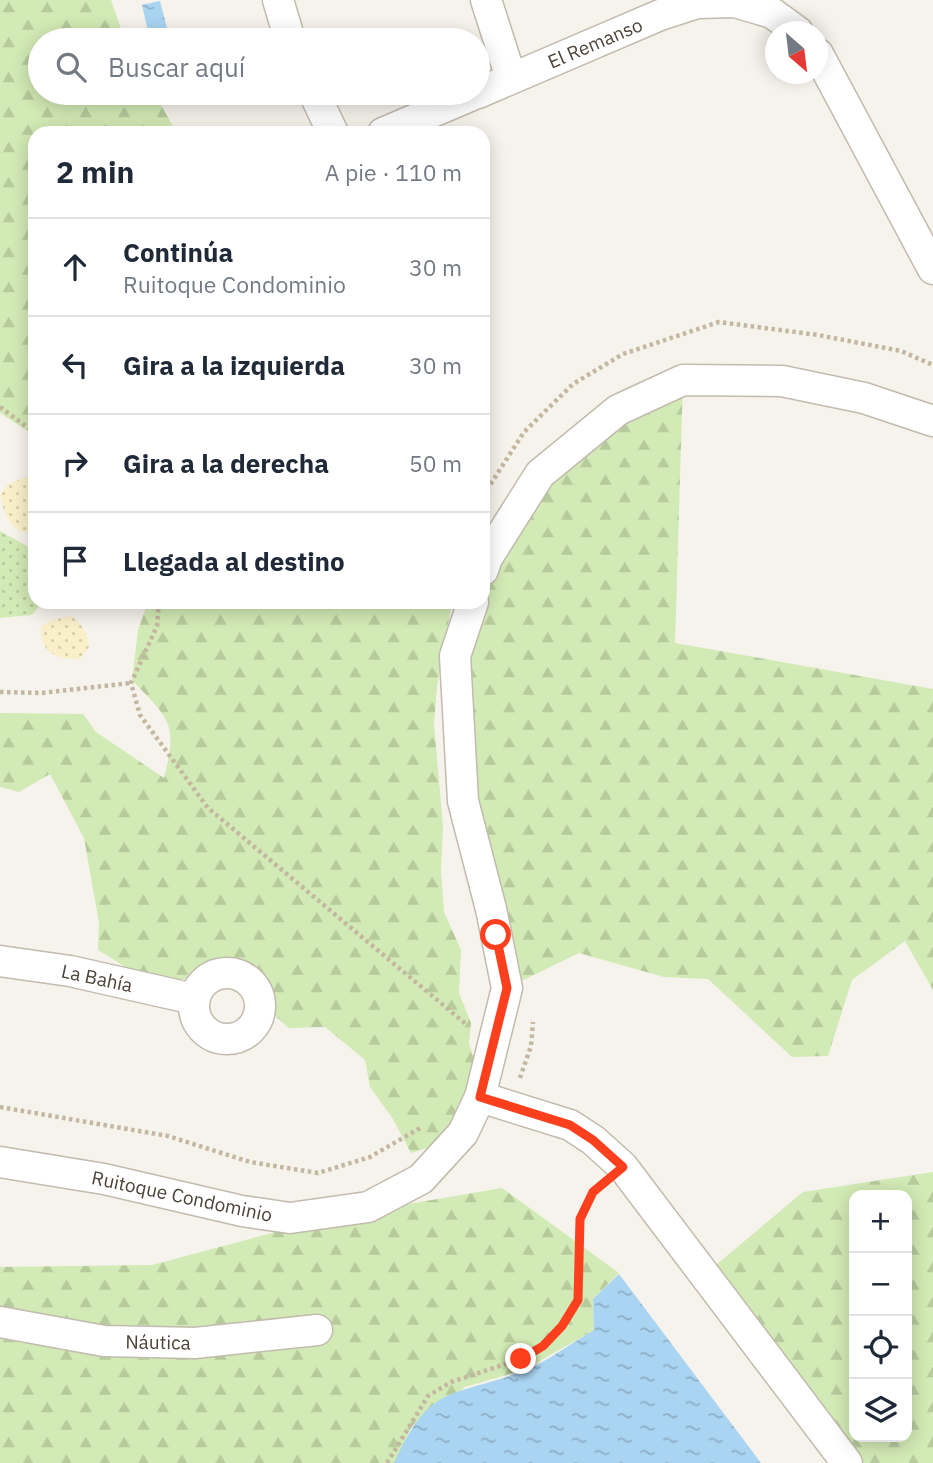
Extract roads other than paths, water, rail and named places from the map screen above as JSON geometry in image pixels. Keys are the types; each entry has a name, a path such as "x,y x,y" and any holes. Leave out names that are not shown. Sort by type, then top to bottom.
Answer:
{"street":[{"path":"278,0 286,28"},
{"path":"486,0 511,78"},
{"name":"El Remanso","path":"490,88 660,15 696,3 735,2 772,13 783,21"},
{"path":"828,74 933,269"},
{"path":"320,105 330,126"},
{"name":"El Remanso","path":"400,126 450,105"},
{"path":"490,553 540,474 618,410 683,380 782,381 864,398 933,421"},
{"name":"Ruitoque Condominio","path":"0,1162 104,1179 242,1211 290,1217 368,1206 421,1179 463,1133 480,1097 507,988 462,788 455,656 470,609"},
{"name":"La Bahía","path":"0,961 70,971 194,999"},
{"path":"480,1097 570,1125 593,1140 623,1167 847,1463"},
{"name":"Náutica","path":"0,1322 117,1342 195,1343 317,1330"}],"water":[{"path":"160,1 167,28 147,28 142,5"},
{"path":"619,1274 761,1463 394,1463 419,1418 445,1397 532,1367 594,1330 593,1299"}]}
